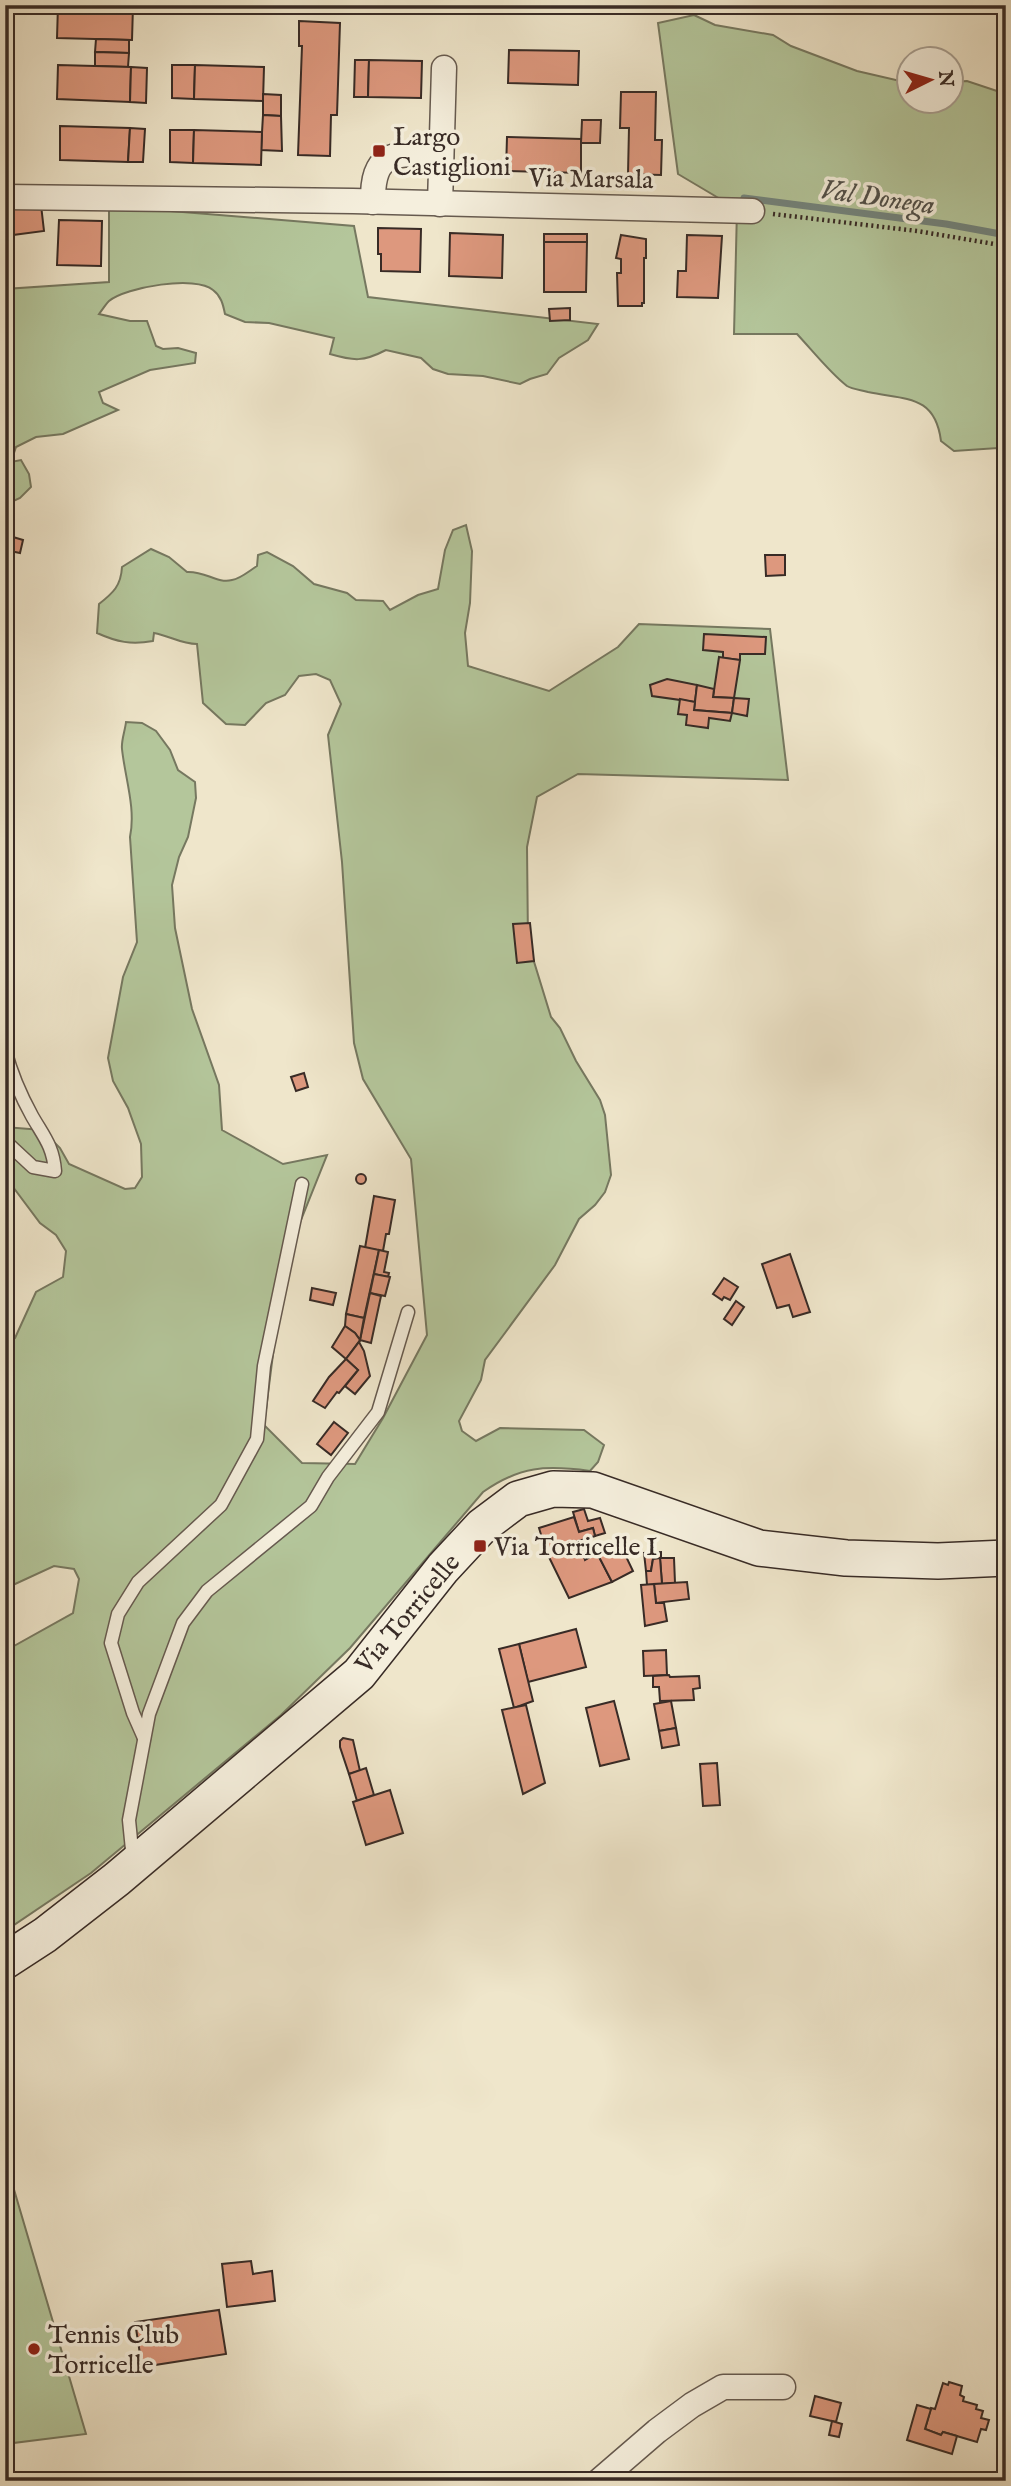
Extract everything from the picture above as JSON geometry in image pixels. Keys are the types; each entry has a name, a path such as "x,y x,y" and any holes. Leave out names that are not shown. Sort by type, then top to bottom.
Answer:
{"street":[{"path":"440,204 444,68"},
{"path":"373,202 376,173 386,160 396,154 442,155"},
{"name":"Via Marsala","path":"5,197 752,211"},
{"name":"Via Torricelle","path":"5,1961 45,1935 134,1864 359,1674 443,1568 482,1526 518,1499 553,1489 593,1490 759,1548 845,1558 938,1561 1006,1558"},
{"path":"599,2481 657,2431 692,2405 723,2387 783,2388"}],"lane":[{"path":"5,1050 11,1071 31,1114 54,1153 55,1171 33,1167 5,1141"},
{"path":"145,1738 133,1713 111,1643 118,1615 138,1582 220,1505 257,1439 264,1366 302,1184"},
{"path":"134,1864 129,1820 149,1714 183,1623 207,1591 311,1506 328,1477 378,1412 408,1312"}],"path":[{"path":"752,211 917,231 1006,246"}],"green space":[{"path":"694,15 715,25 773,35 791,46 857,71 895,80 895,116 965,116 965,81 1006,94 1006,456 998,448 954,451 941,441 938,426 925,407 906,399 847,386 797,334 734,334 737,209 678,174 658,23"},
{"path":"109,206 354,226 368,297 598,324 588,340 559,358 547,374 520,384 483,376 448,374 433,369 421,358 386,350 358,359 330,354 334,338 269,323 245,322 225,314 218,295 213,290 192,283 130,291 109,301 99,314 130,321 147,321 156,346 196,353 195,363 150,370 99,392 103,403 118,410 63,434 36,437 16,447 11,462 21,460 29,474 31,487 20,498 5,505 5,289 109,282"},
{"path":"466,525 472,551 470,603 465,633 468,666 549,691 618,647 639,624 770,629 788,780 578,774 537,797 527,847 528,942 551,1017 560,1028 600,1100 605,1115 611,1175 605,1192 579,1219 555,1265 485,1360 481,1380 459,1421 462,1431 476,1441 500,1428 584,1430 604,1445 598,1462 590,1471 547,1468 522,1472 483,1492 350,1648 281,1715 91,1873 5,1931 5,1651 73,1613 79,1579 74,1569 54,1566 5,1586 5,1345 15,1338 36,1292 63,1277 66,1251 56,1235 40,1223 10,1183 5,1183 5,1127 42,1130 60,1148 69,1164 125,1189 135,1188 142,1177 141,1144 128,1108 113,1081 108,1058 123,977 137,942 130,837 131,804 122,746 126,722 142,723 156,731 170,750 178,770 195,782 196,798 188,837 179,857 172,885 175,928 192,1009 219,1085 222,1130 283,1164 327,1155 285,1260 264,1425 302,1463 355,1464 427,1335 411,1159 363,1079 354,1043 342,862 328,735 341,704 330,680 316,674 299,676 285,695 266,703 245,725 226,724 203,703 197,644 154,633 153,641 138,643 104,636 97,633 99,604 115,588 122,567 151,549 169,557 187,572 227,581 238,578 257,566 258,555 267,552 293,566 314,584 347,593 356,600 383,601 390,610 418,595 438,589 445,550 453,530"},
{"name":"Tennis Club Torricelle","path":"5,2159 86,2434 5,2444"}],"building":[{"path":"58,5 133,6 132,40 57,38"},
{"path":"299,21 340,23 337,115 331,115 330,156 298,155 302,46 299,46"},
{"path":"96,39 129,40 129,53 95,52"},
{"path":"509,50 579,51 578,85 508,83"},
{"path":"95,52 129,53 128,67 95,66"},
{"path":"355,60 369,60 368,97 354,97"},
{"path":"369,60 422,61 421,98 368,97"},
{"path":"58,65 131,67 130,102 57,99"},
{"path":"172,65 195,65 194,99 172,98"},
{"path":"195,65 264,67 263,101 194,99"},
{"path":"131,67 147,68 146,103 130,102"},
{"path":"621,92 656,92 655,140 662,140 661,175 628,174 629,128 620,128"},
{"path":"263,94 281,95 281,116 263,115"},
{"path":"5,104 9,104 11,140 6,140 5,154"},
{"path":"263,115 281,116 282,151 261,150"},
{"path":"582,120 601,120 600,143 581,143"},
{"path":"60,126 130,128 128,162 60,160"},
{"path":"130,128 145,129 143,162 128,162"},
{"path":"170,130 194,130 193,163 170,162"},
{"path":"194,130 262,132 261,165 193,163"},
{"path":"507,137 581,139 581,173 506,171"},
{"path":"7,205 41,205 44,231 5,236"},
{"path":"59,220 102,221 101,266 57,265"},
{"path":"378,228 421,229 420,272 381,271"},
{"path":"450,233 503,235 502,278 449,276"},
{"path":"544,234 587,234 587,242 544,242"},
{"path":"621,235 646,239 642,306 618,306 617,273 621,273 621,259 616,258"},
{"path":"687,235 722,236 718,298 677,297 678,271 686,271"},
{"path":"544,242 587,242 586,292 544,292"},
{"path":"570,308 570,320 550,321 549,309"},
{"path":"5,535 13,537 8,559 5,558"},
{"path":"13,537 23,540 20,553 10,551"},
{"path":"765,555 785,555 785,575 766,576"},
{"path":"704,634 766,637 765,654 740,654 740,660 723,658 723,652 703,650"},
{"path":"719,657 740,660 734,698 713,697"},
{"path":"667,679 697,685 695,702 652,696 650,685"},
{"path":"697,685 714,689 713,697 734,698 732,713 694,710"},
{"path":"734,698 749,699 747,716 732,713"},
{"path":"680,699 695,702 694,710 732,713 730,721 709,718 708,728 686,725 687,715 678,714"},
{"path":"530,923 534,961 517,963 513,924"},
{"path":"304,1073 308,1087 296,1091 291,1077"},
{"path":"361,1174 365,1175 365,1183 361,1184 357,1183 356,1179 357,1175"},
{"path":"374,1196 395,1200 383,1251 365,1248"},
{"path":"360,1246 379,1250 364,1318 346,1314"},
{"path":"379,1250 388,1252 384,1272 389,1273 388,1277 374,1274"},
{"path":"790,1254 810,1312 793,1317 789,1305 777,1308 762,1264"},
{"path":"374,1274 390,1277 385,1296 370,1293"},
{"path":"724,1278 738,1287 730,1300 724,1297 722,1300 713,1294"},
{"path":"312,1288 336,1293 333,1305 310,1300"},
{"path":"370,1293 381,1296 371,1343 360,1340"},
{"path":"736,1301 744,1307 732,1325 724,1319"},
{"path":"346,1314 364,1318 360,1340 345,1326"},
{"path":"345,1326 360,1340 346,1359 332,1347"},
{"path":"359,1342 370,1376 355,1394 345,1386 358,1370 346,1359"},
{"path":"346,1359 358,1370 325,1408 313,1401 329,1377"},
{"path":"334,1422 348,1433 331,1455 317,1444"},
{"path":"584,1509 588,1521 600,1518 605,1533 595,1536 593,1528 579,1532 573,1512"},
{"path":"574,1517 579,1532 593,1528 595,1536 546,1551 539,1528"},
{"path":"579,1541 585,1560 597,1553 612,1582 569,1598 546,1551"},
{"path":"619,1542 633,1571 612,1582 597,1553"},
{"path":"661,1552 661,1558 653,1559 651,1571 646,1571 644,1553"},
{"path":"660,1558 674,1558 675,1583 662,1584"},
{"path":"660,1558 662,1584 647,1585 646,1571 651,1571 653,1559"},
{"path":"687,1582 689,1599 656,1603 654,1584"},
{"path":"654,1584 656,1603 664,1603 667,1621 645,1626 641,1585"},
{"path":"576,1629 586,1667 528,1682 519,1644"},
{"path":"519,1644 533,1701 514,1708 499,1649"},
{"path":"666,1650 667,1675 644,1676 643,1651"},
{"path":"653,1676 699,1676 700,1688 693,1689 694,1700 660,1701 659,1687 653,1687"},
{"path":"614,1701 629,1759 600,1766 586,1708"},
{"path":"671,1701 676,1728 659,1731 654,1704"},
{"path":"526,1705 545,1783 523,1794 502,1710"},
{"path":"676,1728 679,1745 662,1748 659,1731"},
{"path":"343,1738 353,1740 360,1771 349,1774 340,1747"},
{"path":"717,1763 720,1805 703,1806 700,1764"},
{"path":"366,1768 374,1795 357,1801 349,1774"},
{"path":"390,1790 403,1833 366,1845 353,1802"},
{"path":"251,2261 253,2274 272,2271 275,2301 227,2307 222,2264"},
{"path":"219,2310 226,2354 142,2367 135,2322"},
{"path":"949,2382 962,2386 960,2395 964,2397 963,2401 977,2405 976,2409 983,2411 981,2418 989,2420 986,2430 981,2429 977,2442 925,2429 943,2383 948,2385"},
{"path":"815,2396 841,2403 836,2422 810,2416"},
{"path":"917,2405 931,2409 925,2429 941,2435 943,2432 957,2436 952,2454 907,2440"},
{"path":"832,2421 842,2424 839,2437 829,2435"}],"waterway":[{"name":"Val Donega","path":"744,198 946,224 1006,235"}],"place":[{"name":"Largo Castiglioni","path":"379,151"},
{"name":"Via Torricelle I","path":"480,1546"},
{"name":"Tennis Club Torricelle","path":"34,2349"}]}
